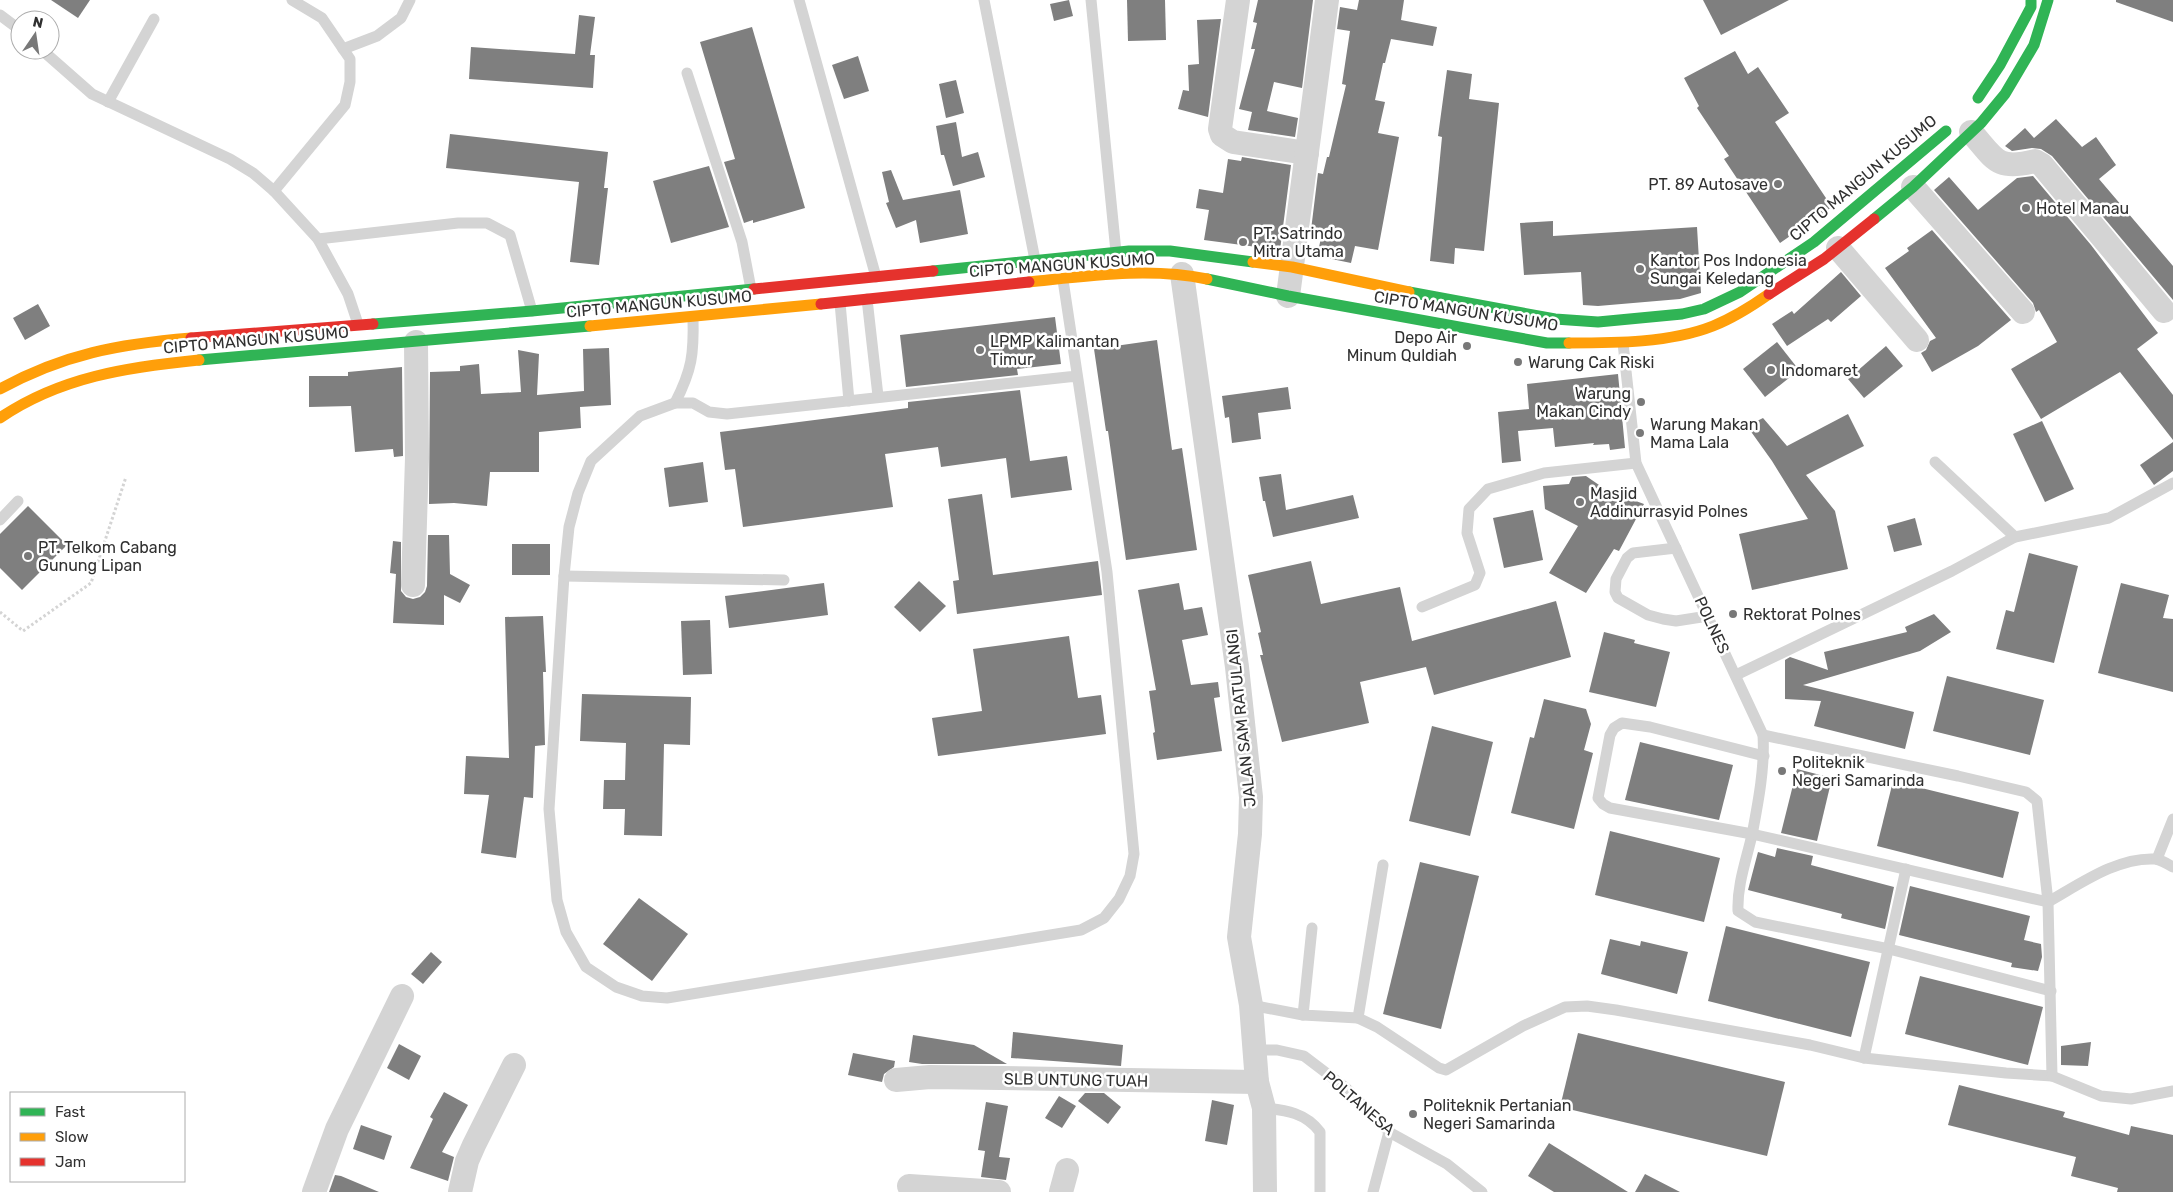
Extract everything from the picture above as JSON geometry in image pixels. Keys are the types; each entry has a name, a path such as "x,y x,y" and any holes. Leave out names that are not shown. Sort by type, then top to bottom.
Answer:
{"highway":[{"path":"1972,105 1989,84 2014,42 2031,0"},
{"name":"CIPTO MANGUN KUSUMO","path":"0,389 57,362 108,349 167,340 532,311 1116,252 1170,252 1292,268 1400,291 1555,319 1598,322 1690,312 1704,309 1740,292 1814,242 1883,186 1963,128 2005,94 2034,45 2048,0"},
{"name":"CIPTO MANGUN KUSUMO","path":"0,418 24,402 64,384 116,372 179,362 693,317 1090,276 1182,274 1288,296 1548,343 1623,343 1686,334 1713,326 1748,308 1824,260 1913,187 1963,128"},
{"path":"608,303 611,324"}],"street":[{"path":"1238,0 1220,129 1222,135 1234,142 1307,153"},
{"path":"1288,296 1327,0"},
{"path":"1963,128 1998,162 2010,166 2035,161 2042,165 2164,311"},
{"path":"1913,187 2023,312"},
{"path":"1838,248 1917,340"},
{"name":"JALAN SAM RATULANGI","path":"1182,274 1237,666 1251,797 1249,844 1239,937 1251,1005 1257,1082 1264,1108 1265,1192"},
{"path":"413,585 416,342"},
{"path":"314,1192 337,1129 402,996"},
{"path":"460,1192 467,1161 514,1065"},
{"name":"SLB UNTUNG TUAH","path":"896,1080 930,1078 1257,1082"},
{"path":"909,1186 999,1192"}],"lane":[{"path":"274,191 345,104 350,82 350,59 322,18 292,0"},
{"path":"343,49 378,36 400,18 410,0"},
{"path":"799,0 876,277"},
{"path":"984,0 1035,260"},
{"path":"1090,0 1116,252"},
{"path":"108,102 154,18"},
{"path":"53,60 92,94 230,159 253,173 274,191 318,239 348,294 368,346"},
{"path":"687,73 742,242 751,289"},
{"path":"318,239 458,223 487,223 510,235 532,311"},
{"path":"1063,280 1107,572 1134,854 1130,876 1119,900 1104,918 1081,930 667,998 642,996 616,987 586,967 566,932 557,900 549,809 564,576 569,527 578,493 591,461 640,416 675,403 693,403 709,412 728,414 849,401 878,396 1077,376"},
{"path":"867,299 878,396"},
{"path":"840,303 849,401"},
{"path":"675,403 693,359 693,317"},
{"name":"POLNES","path":"1623,343 1636,463 1763,735 1764,756 1752,834 1737,893 1738,911 1755,922 1889,949"},
{"path":"1935,462 2015,537"},
{"path":"1422,607 1475,585 1480,573 1467,533 1469,509 1488,489 1544,474 1636,463"},
{"path":"1736,675 1952,571 2015,537 2109,518 2173,483"},
{"path":"0,520 18,501"},
{"path":"1676,548 1633,553 1627,558 1616,579 1615,592 1618,598 1640,610 1663,619 1676,621 1708,616"},
{"path":"564,576 784,580"},
{"path":"1764,756 1622,723 1614,728 1610,735 1598,798 1610,808 1752,834 2048,902 2100,873 2132,861 2157,859 2173,867"},
{"path":"1763,735 1879,758 2026,792 2037,801 2048,902 2052,1076"},
{"path":"2157,859 2173,819"},
{"path":"1358,1018 1383,865"},
{"path":"1864,1058 1906,869"},
{"path":"1303,1014 1312,928"},
{"path":"1889,949 2051,991"},
{"path":"1251,1005 1303,1014 1358,1018 1377,1027 1439,1068 1446,1070 1523,1026 1565,1008 1587,1006 1791,1041 1864,1058 2014,1074 2052,1076 2102,1096 2130,1099 2173,1091"},
{"name":"POLTANESA","path":"1254,1050 1277,1050 1304,1056 1346,1088 1389,1132 1446,1164 1482,1192"},
{"path":"1264,1108 1286,1110 1304,1117 1320,1132 1320,1192"},
{"path":"1373,1192 1389,1132"}],"path":[{"path":"0,612 22,631 91,583 126,477"}],"building":[{"path":"51,0 90,0 78,18"},
{"path":"1069,0 1073,16 1054,21 1050,4"},
{"path":"1127,0 1165,0 1166,40 1128,41"},
{"path":"1258,0 1313,0 1302,88 1274,82 1267,111 1298,118 1295,137 1248,130 1252,112 1239,109 1255,49 1251,49 1257,23 1253,22"},
{"path":"1359,0 1404,0 1401,20 1437,27 1433,46 1391,39 1385,63 1383,63 1375,100 1385,102 1378,133 1399,137 1378,250 1355,246 1351,263 1317,256 1321,238 1315,237 1316,231 1311,230 1318,173 1323,174 1327,157 1329,157 1346,85 1342,84 1350,31 1337,29 1340,7 1357,10"},
{"path":"1703,0 1789,0 1721,35"},
{"path":"2116,0 2173,0 2173,22 2116,2"},
{"path":"579,15 595,17 590,55 595,55 593,88 469,79 471,47 575,54"},
{"path":"1221,19 1208,117 1178,109 1183,90 1189,91 1188,65 1199,64 1197,20"},
{"path":"752,27 805,208 753,223 753,220 744,223 724,162 735,159 700,42"},
{"path":"1735,51 1748,74 1758,67 1789,113 1775,122 1832,207 1780,243 1724,159 1729,156 1697,108 1699,106 1684,78"},
{"path":"858,56 869,91 844,99 832,65"},
{"path":"1447,70 1472,74 1469,99 1499,103 1484,251 1455,248 1454,264 1430,261 1442,137 1438,136"},
{"path":"956,80 964,113 946,118 939,84"},
{"path":"2056,119 2082,147 2096,137 2116,165 2099,179 2173,266 2173,300 2052,156 2041,149 2032,148 2012,151 2005,146 2025,128 2034,138"},
{"path":"956,122 962,157 978,152 985,177 953,186 944,155 941,155 936,126"},
{"path":"450,134 608,152 604,188 608,188 599,265 570,262 579,182 446,168"},
{"path":"1242,157 1291,165 1280,250 1204,240 1209,210 1196,208 1199,189 1223,193 1228,159 1241,161"},
{"path":"709,166 729,227 671,243 653,181"},
{"path":"891,170 903,200 960,190 968,234 920,243 916,220 896,228 886,203 889,202 882,172"},
{"path":"2033,176 2091,245 2158,333 2137,349 2173,395 2173,440 2120,372 2041,419 2011,369 2057,342 2039,310 2036,312 2033,303 1934,190 1949,177 1978,210 2017,178"},
{"name":"Kantor Pos Indonesia Sungai Keledang","path":"1553,221 1553,236 1697,227 1701,293 1680,299 1598,306 1583,305 1581,272 1524,275 1520,223"},
{"path":"1932,230 2011,320 1978,346 1932,372 1921,353 1926,350 1930,341 1936,338 1885,268 1909,251 1907,248"},
{"path":"1841,272 1861,296 1831,322 1828,319 1787,346 1772,324 1792,311 1794,314"},
{"path":"38,304 50,326 25,340 13,318"},
{"name":"LPMP Kalimantan Timur","path":"1055,317 1061,364 1017,369 1018,375 906,387 900,335"},
{"path":"1157,340 1172,450 1182,448 1197,550 1126,560 1108,431 1106,431 1094,349"},
{"name":"Indomaret","path":"1777,342 1799,370 1765,397 1743,369"},
{"path":"1886,346 1903,366 1864,398 1848,379"},
{"path":"609,348 611,405 580,407 581,428 539,432 539,472 490,472 487,506 454,503 429,504 430,372 460,371 460,366 479,364 481,394 521,392 518,350 539,354 537,395 584,391 583,349"},
{"path":"402,367 403,456 394,457 393,449 355,452 351,406 309,407 309,376 348,376 348,372"},
{"path":"1618,374 1625,448 1610,450 1609,444 1593,445 1594,443 1555,447 1553,428 1518,431 1521,461 1502,463 1498,412 1529,409 1527,384"},
{"path":"1288,387 1291,409 1258,413 1261,439 1232,443 1229,417 1225,418 1222,396"},
{"path":"1020,390 1030,461 1067,456 1072,490 1011,498 1006,458 941,467 938,447 885,454 893,507 743,527 735,469 725,470 720,432 908,408 908,402"},
{"path":"1848,414 1864,446 1806,475 1835,511 1848,569 1752,590 1739,534 1808,519 1772,461 1747,426 1763,418 1787,446"},
{"path":"2042,421 2074,489 2045,502 2013,434"},
{"path":"2173,442 2173,471 2154,485 2140,465"},
{"path":"703,462 708,502 669,507 664,468"},
{"path":"1281,474 1286,510 1353,495 1359,518 1273,537 1265,501 1263,501 1259,477"},
{"path":"1586,476 1615,496 1614,493 1644,504 1619,551 1614,549 1586,593 1549,573 1578,526 1545,509 1543,486 1569,484 1572,477"},
{"path":"982,494 993,575 1098,561 1102,595 957,614 953,581 959,580 948,499"},
{"name":"PT. Telkom Cabang Gunung Lipan","path":"28,506 67,545 22,590 0,568 0,534"},
{"path":"1533,510 1543,560 1504,568 1493,518"},
{"path":"1915,518 1922,545 1894,552 1887,526"},
{"path":"428,535 449,535 450,574 470,585 460,603 444,595 444,625 393,623 396,574 390,573 393,541 401,542 401,591 406,597 413,599 420,597 425,592 427,586"},
{"path":"512,544 550,544 550,575 512,575"},
{"path":"2029,553 2078,566 2054,663 1996,649 2006,610 2014,612"},
{"path":"1311,561 1321,604 1400,587 1412,641 1556,601 1571,657 1434,695 1426,667 1360,682 1369,723 1282,742 1260,655 1263,655 1258,633 1261,632 1248,575"},
{"path":"919,581 946,606 920,632 894,607"},
{"path":"824,583 828,615 729,628 725,596"},
{"path":"1179,583 1184,610 1202,607 1208,635 1182,640 1191,685 1218,682 1220,697 1214,698 1222,751 1157,760 1149,691 1156,690 1138,590"},
{"path":"2121,583 2169,595 2163,618 2173,619 2173,692 2098,673"},
{"path":"1934,614 1951,632 1920,651 1803,685 1914,712 1905,749 1814,726 1821,701 1785,699 1785,660 1790,657 1828,670 1824,652 1907,632 1905,627"},
{"path":"543,616 546,672 543,672 545,745 535,746 533,798 524,797 516,858 481,853 489,795 464,794 466,756 509,758 505,617"},
{"path":"710,620 712,674 683,675 681,621"},
{"path":"1604,632 1635,640 1634,643 1670,652 1656,707 1589,692"},
{"path":"1069,636 1078,698 1101,695 1106,734 938,756 932,718 982,711 973,649"},
{"path":"1947,676 2044,700 2030,755 1933,731"},
{"path":"582,694 691,697 690,745 664,744 662,836 624,835 625,809 603,809 604,780 625,780 626,743 580,741"},
{"path":"1544,699 1586,709 1591,724 1584,750 1593,753 1574,829 1511,813 1530,737 1534,738"},
{"path":"1432,726 1493,742 1470,836 1409,821"},
{"path":"1640,742 1733,765 1719,820 1625,800"},
{"path":"1797,769 1832,778 1817,841 1781,833"},
{"path":"1893,781 2019,812 2003,878 1877,846"},
{"path":"1610,831 1720,858 1704,922 1595,895"},
{"path":"1777,848 1813,856 1811,865 1894,887 1885,929 1841,918 1842,914 1748,890 1758,852 1775,857"},
{"path":"1420,862 1479,876 1441,1029 1383,1014"},
{"path":"1910,886 2030,916 2024,940 2041,944 2042,957 2038,971 2011,967 2012,963 1899,935"},
{"path":"639,898 688,934 652,981 603,944"},
{"path":"1726,926 1870,962 1851,1037 1708,1001"},
{"path":"1610,939 1640,946 1641,941 1688,952 1677,994 1601,974"},
{"path":"431,952 442,962 423,984 411,974"},
{"path":"1920,976 2043,1007 2028,1065 1905,1034"},
{"path":"1013,1032 1123,1045 1121,1066 1011,1058"},
{"path":"1578,1033 1785,1082 1767,1156 1560,1107"},
{"path":"913,1035 974,1045 1007,1064 922,1064 909,1062"},
{"path":"2091,1042 2088,1066 2061,1065 2061,1046"},
{"path":"399,1044 421,1056 409,1080 387,1068"},
{"path":"853,1053 895,1061 894,1067 884,1074 882,1082 848,1075"},
{"path":"1959,1085 2065,1112 2063,1117 2129,1135 2131,1126 2173,1135 2173,1192 2117,1192 2118,1188 2071,1176 2076,1157 1948,1125"},
{"path":"444,1092 468,1105 442,1152 454,1157 448,1181 410,1168 433,1119 430,1117"},
{"path":"1085,1093 1104,1093 1121,1107 1108,1124 1078,1101"},
{"path":"1059,1096 1076,1106 1062,1128 1045,1118"},
{"path":"1212,1100 1234,1105 1227,1145 1205,1141"},
{"path":"986,1102 1008,1106 999,1157 1010,1158 1006,1180 981,1177 985,1151 978,1150"},
{"path":"361,1125 392,1136 384,1160 353,1149"},
{"path":"1549,1143 1628,1192 1554,1192 1528,1176"},
{"path":"1645,1174 1680,1192 1635,1192"},
{"path":"335,1175 341,1176 379,1192 329,1192"}],"traffic: fast":[{"path":"1874,219 1913,187 1981,123 2005,94 2034,45 2048,0"},
{"path":"1978,98 2000,65 2031,7 2031,1"},
{"path":"1409,292 1555,319 1598,322 1682,314 1704,309 1740,292 1814,242 1946,131"},
{"path":"933,271 1129,251 1170,251 1253,262"},
{"path":"1207,279 1288,296 1547,343 1569,343"},
{"path":"373,324 532,311 754,289"},
{"path":"199,360 590,326"}],"traffic: slow":[{"path":"1253,262 1292,267 1409,292"},
{"path":"1029,282 1096,275 1141,273 1185,275 1207,279"},
{"path":"1569,343 1642,341 1696,332 1728,319 1769,294"},
{"path":"590,326 821,304"},
{"path":"0,389 47,367 92,353 165,340 191,338"},
{"path":"0,418 46,393 95,376 146,366 199,360"}],"traffic: jam":[{"path":"1769,294 1824,259 1874,219"},
{"path":"754,289 933,271"},
{"path":"821,304 1029,282"},
{"path":"191,338 373,324"}],"place":[{"name":"PT. 89 Autosave","path":"1778,184"},
{"name":"Hotel Manau","path":"2026,208"},
{"name":"PT. Satrindo Mitra Utama","path":"1243,242"},
{"name":"Kantor Pos Indonesia Sungai Keledang","path":"1640,269"},
{"name":"Depo Air Minum Quldiah","path":"1467,346"},
{"name":"LPMP Kalimantan Timur","path":"980,350"},
{"name":"Warung Cak Riski","path":"1518,362"},
{"name":"Indomaret","path":"1771,370"},
{"name":"Warung Makan Cindy","path":"1641,402"},
{"name":"Warung Makan Mama Lala","path":"1640,433"},
{"name":"Masjid Addinurrasyid Polnes","path":"1580,502"},
{"name":"PT. Telkom Cabang Gunung Lipan","path":"28,556"},
{"name":"Rektorat Polnes","path":"1733,614"},
{"name":"Politeknik Negeri Samarinda","path":"1782,771"},
{"name":"Politeknik Pertanian Negeri Samarinda","path":"1413,1114"}]}
